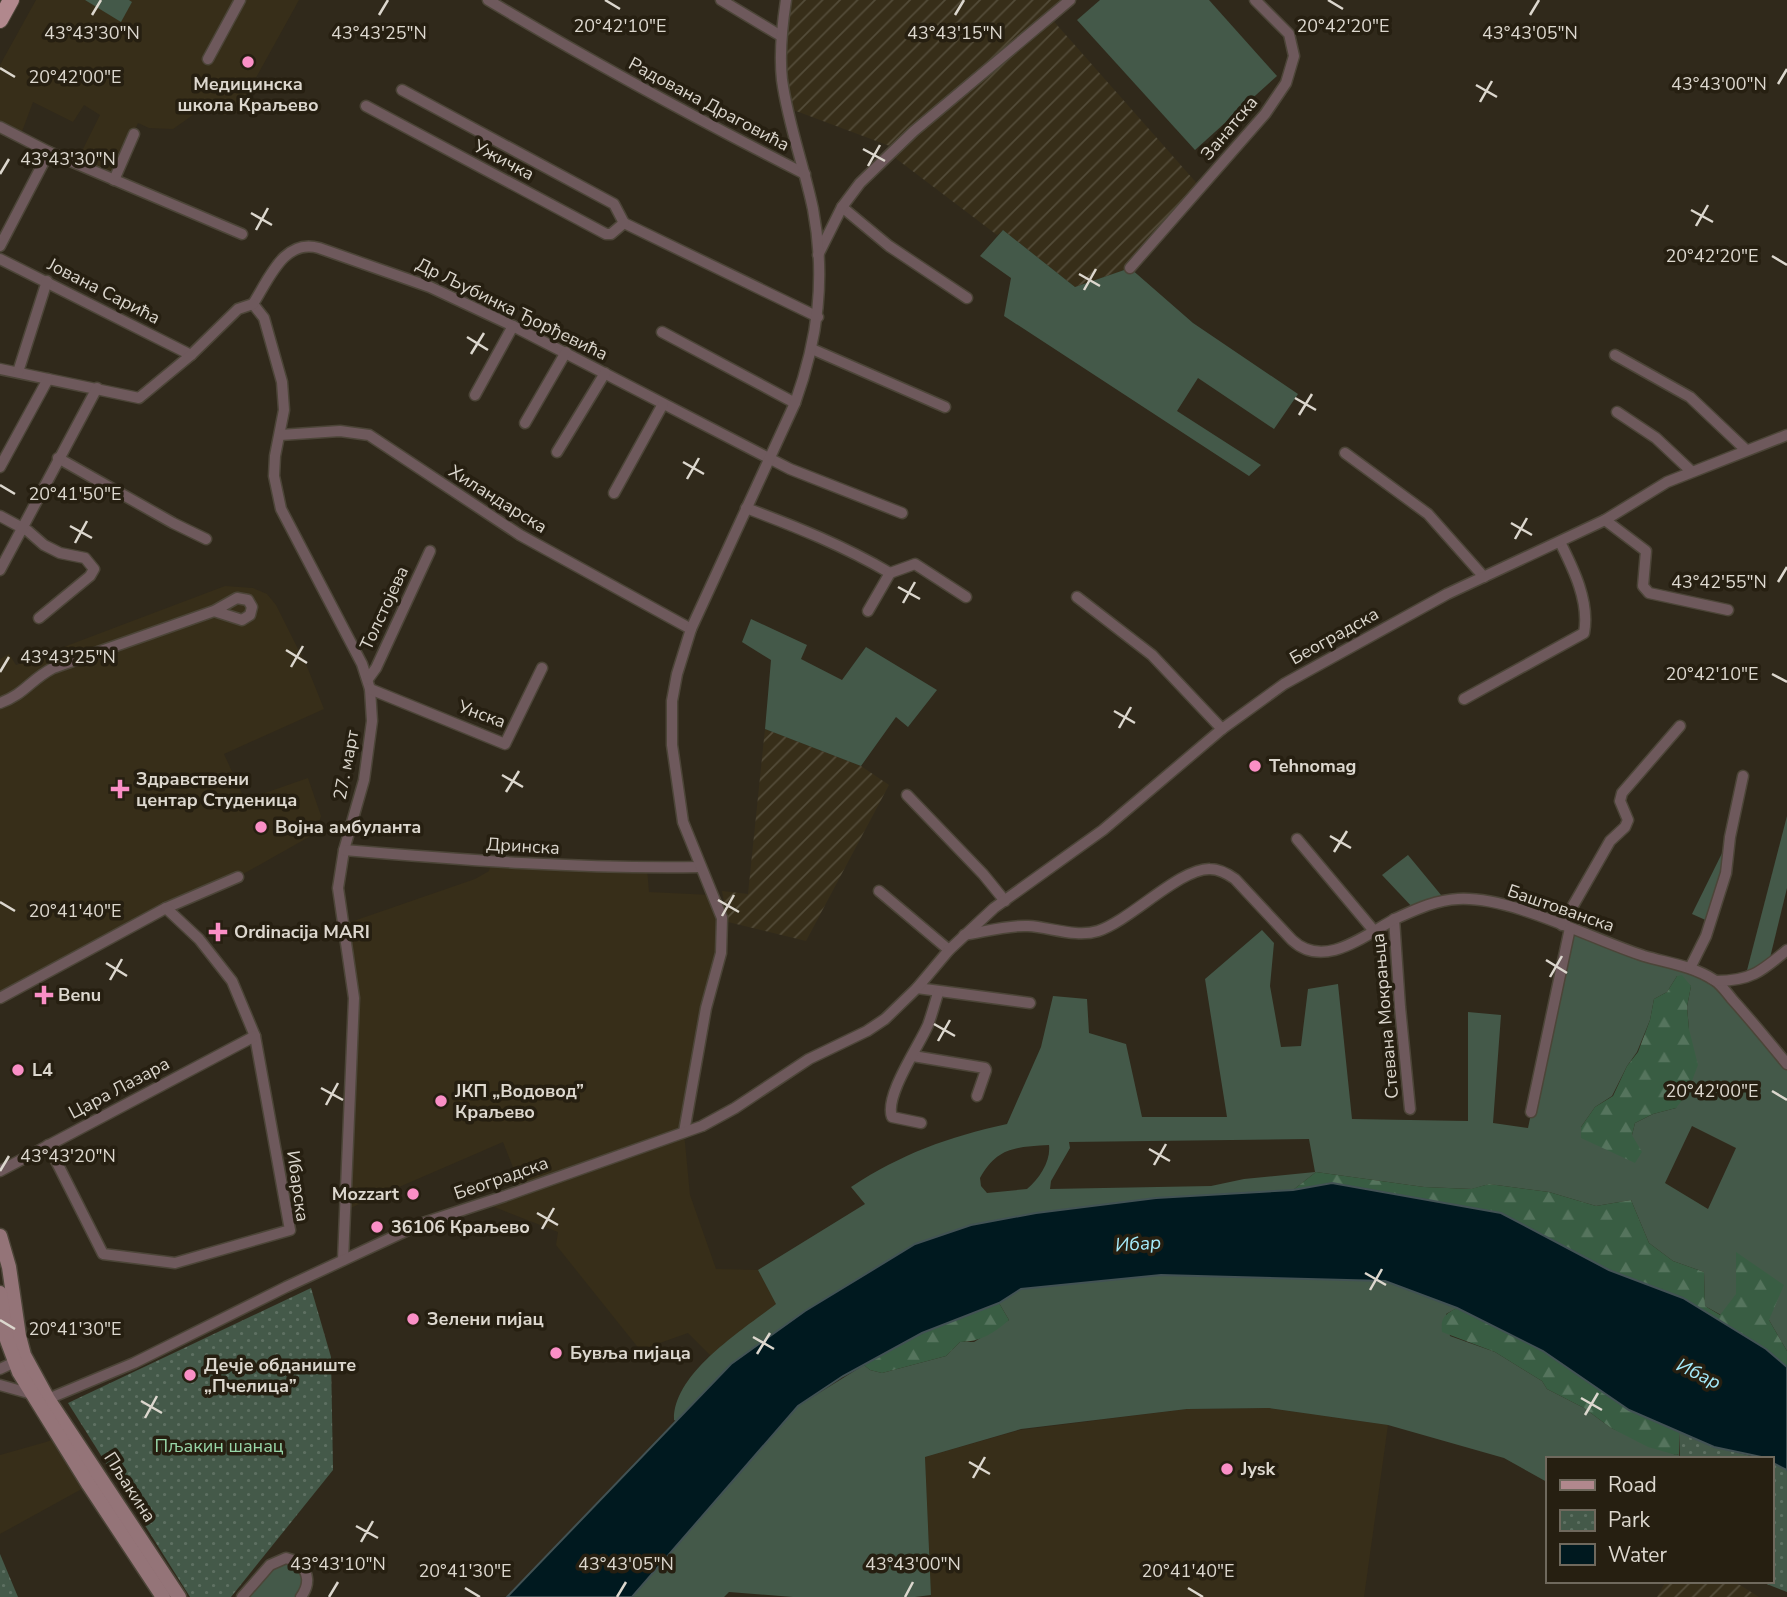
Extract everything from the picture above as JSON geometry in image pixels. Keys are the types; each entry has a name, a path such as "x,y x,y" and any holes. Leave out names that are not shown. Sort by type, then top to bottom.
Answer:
{"main road":[{"path":"0,20 11,0"},
{"path":"0,1236 9,1267 14,1353"},
{"path":"0,1293 14,1353 39,1399"},
{"name":"Пљакина","path":"39,1399 163,1597"},
{"name":"Пљакина","path":"39,1399 179,1597"}],"street":[{"path":"208,59 240,0"},
{"name":"Радована Драговића","path":"488,0 671,105 805,174"},
{"path":"721,0 780,36"},
{"path":"684,1132 706,1008 721,953 722,918 683,822 672,745 672,701 691,629 795,403 812,349 818,317 815,224 782,78 780,36 786,0"},
{"path":"818,255 842,207 860,183 914,131 1070,0"},
{"name":"Занатска","path":"1130,268 1265,114 1286,83 1294,56 1289,34 1255,0"},
{"name":"Ужичка","path":"402,90 614,204 624,223 818,317"},
{"name":"Ужичка","path":"366,106 606,234 611,234 624,223"},
{"path":"0,127 49,152 243,234"},
{"path":"114,180 134,134"},
{"path":"0,246 49,152"},
{"path":"842,207 889,246 967,298"},
{"path":"815,224 824,227 834,222"},
{"name":"Др Љубинка Ђорђевића","path":"253,304 279,262 293,248 309,245 405,277 566,352 811,479 902,513"},
{"name":"Јована Сарића","path":"0,259 191,355"},
{"path":"19,372 47,281"},
{"path":"0,369 139,398 191,355 238,309 253,304"},
{"name":"27. март","path":"253,304 264,318 279,365 284,410 274,476 281,509 369,684 372,720 364,780 344,850 338,888 354,998 343,1260"},
{"path":"475,395 513,326"},
{"path":"662,332 795,403"},
{"path":"812,349 945,407"},
{"path":"525,423 566,352"},
{"path":"1615,355 1690,397 1746,450"},
{"path":"557,452 605,373"},
{"path":"0,467 47,379"},
{"path":"0,570 97,388"},
{"path":"614,493 663,404"},
{"path":"1616,412 1656,438 1691,471"},
{"name":"Хиландарска","path":"280,435 340,431 369,435 520,535 691,629"},
{"name":"Београдска","path":"39,1399 134,1363 423,1223 702,1126 735,1108 809,1059 867,1031 885,1019 964,935 1005,901 1103,830 1222,729 1306,670 1447,594 1605,520 1652,490 1691,471 1787,435"},
{"path":"1345,453 1428,514 1484,577"},
{"path":"58,458 206,539"},
{"path":"746,508 852,550 890,573"},
{"path":"0,516 60,553 79,556 89,561 94,569 90,576 39,618"},
{"path":"1605,520 1646,551 1648,555 1643,586 1649,593 1728,610"},
{"path":"1464,699 1584,632 1585,616 1576,573 1560,542"},
{"name":"Толстојева","path":"369,684 430,551"},
{"path":"868,611 890,573 915,564 966,597"},
{"path":"1077,597 1152,655 1222,729"},
{"path":"0,703 23,693 35,678 53,668 214,611"},
{"name":"Унска","path":"369,684 505,744 542,668"},
{"path":"1531,1112 1566,927 1610,841 1625,827 1628,820 1620,800 1622,793 1681,726"},
{"path":"1690,968 1706,936 1726,873 1730,837 1743,776"},
{"path":"907,795 983,874 1005,901"},
{"path":"1297,839 1375,932"},
{"name":"Дринска","path":"344,850 491,863 700,867"},
{"name":"Баштованска","path":"964,935 1026,926 1083,934 1097,931 1128,916 1186,876 1209,869 1235,879 1292,940 1307,949 1322,951 1338,949 1429,904 1459,899 1505,905 1643,955 1690,968 1716,981 1787,1064"},
{"path":"0,998 166,908 238,877"},
{"path":"879,891 949,950"},
{"name":"Ибарска","path":"48,1144 103,1254 175,1263 290,1230 255,1036 232,981 199,939 166,908"},
{"name":"Стевана Мокрањца","path":"1394,919 1410,1109"},
{"path":"1716,981 1737,981 1757,975 1787,950"},
{"path":"917,988 938,993 1030,1003"},
{"path":"921,1123 891,1117 890,1113 895,1089 929,1023 938,993"},
{"name":"Цара Лазара","path":"0,1171 255,1036"},
{"path":"913,1056 985,1068 977,1096"},
{"path":"0,1369 14,1353"},
{"path":"0,1385 39,1399"},
{"path":"242,1597 270,1565 286,1558 299,1562 308,1576 301,1597"}],"shaded area":[{"path":"36,0 299,0 237,112 224,115 201,104 193,115 173,129 149,128 138,123 114,176 79,157 100,115 84,105 73,122 33,102 21,134 0,124 0,65"},
{"path":"786,0 1070,0 1050,17 1201,188 1130,268 1075,287 1003,230 997,235 890,154 895,148 788,108 782,78"},
{"name":"Здравствени центар Студеница","path":"225,586 253,588 267,594 276,605 308,669 324,709 224,754 245,800 308,778 321,816 316,833 238,877 0,998 0,659 9,654 16,665"},
{"path":"765,729 861,766 889,785 806,941 728,922 722,891 748,894"},
{"path":"491,863 647,868 649,892 712,895 722,918 721,953 684,1132 690,1195 716,1269 758,1270 777,1304 711,1356 688,1333 640,1350 556,1245 558,1232 484,1203 522,1190 503,1142 346,1210 354,998 342,925 475,879 489,871"},
{"path":"1269,1408 1388,1425 1364,1597 931,1597 925,1457 1020,1430 1187,1409"},
{"path":"59,1437 89,1485 0,1534 0,1455"},
{"path":"1665,1583 1734,1583 1759,1597 1657,1597"}],"green space":[{"path":"85,0 129,0 132,2 121,22"},
{"path":"1100,0 1209,0 1277,76 1195,150 1077,20"},
{"path":"1003,230 1075,287 1130,268 1193,323 1298,394 1274,429 1198,378 1177,411 1261,465 1249,476 1004,316 1011,278 980,256"},
{"path":"751,619 807,645 801,659 842,680 866,647 937,690 908,727 896,717 861,766 765,729 771,660 742,642"},
{"path":"1787,816 1787,888 1768,966 1745,978"},
{"path":"1730,837 1710,922 1692,914"},
{"path":"1408,855 1446,901 1415,910 1382,875"},
{"path":"1570,928 1716,981 1787,1064 1787,1351 1769,1320 1737,1294 1721,1315 1705,1306 1704,1272 1673,1261 1649,1243 1631,1200 1596,1206 1549,1192 1489,1184 1472,1189 1424,1187 1316,1172 1293,1190 1156,1198 971,1225 916,1244 805,1311 731,1364 676,1421 674,1420 677,1403 697,1369 776,1304 758,1270 865,1204 851,1187 888,1165 926,1148 1007,1124 1041,1047 1053,996 1087,999 1089,1033 1126,1044 1142,1117 1227,1117 1205,979 1262,930 1274,943 1270,986 1281,1047 1301,1046 1308,989 1338,984 1352,1119 1468,1121 1468,1012 1501,1015 1493,1123 1528,1128","holes":["1677,976 1691,986 1687,1007 1689,1029 1676,1108 1653,1114 1635,1123 1632,1135 1581,1127 1595,1107 1612,1096 1637,1052 1650,1020 1654,999 1667,992","1692,1126 1736,1148 1708,1209 1665,1183","1309,1139 1315,1172 1244,1179 1211,1186 1050,1189 1051,1181 1070,1148 1069,1142","1049,1145 1048,1157 1040,1174 1027,1189 987,1193 981,1186 980,1178 986,1168 1001,1154 1017,1148"]},
{"path":"1682,975 1691,986 1687,1007 1689,1029 1698,1065 1687,1094 1676,1108 1653,1114 1635,1123 1632,1135 1642,1152 1635,1163 1581,1138 1581,1127 1595,1107 1613,1096 1627,1066 1638,1052 1650,1020 1654,999 1667,992 1677,976"},
{"path":"1316,1172 1424,1187 1471,1189 1489,1184 1549,1192 1596,1206 1631,1200 1649,1243 1673,1261 1704,1272 1705,1306 1720,1315 1736,1294 1736,1252 1784,1285 1769,1320 1787,1351 1787,1367 1766,1349 1683,1298 1609,1270 1293,1190"},
{"path":"1159,1275 1385,1281 1457,1308 1446,1314 1450,1336 1495,1352 1542,1381 1547,1389 1584,1408 1611,1428 1679,1454 1680,1457 1546,1457 1546,1481 1504,1458 1388,1425 1269,1408 1187,1409 1021,1429 925,1457 931,1595 793,1597 729,1592 724,1597 632,1597 798,1406 864,1365 870,1370 882,1373 946,1356 960,1342 974,1342 1009,1320 999,1303 1021,1289"},
{"name":"Пљакин шанац","path":"311,1288 331,1357 333,1470 231,1597 190,1597 68,1403"},
{"path":"999,1303 1009,1320 986,1336 960,1342 946,1356 882,1373 870,1370 864,1365 922,1333"},
{"path":"1457,1308 1543,1351 1629,1410 1679,1432 1679,1454 1648,1447 1611,1428 1584,1408 1547,1389 1542,1381 1495,1352 1442,1332 1444,1317"},
{"path":"1679,1432 1714,1447 1756,1457 1680,1457"},
{"path":"1773,1463 1787,1470 1787,1592 1764,1583 1773,1583"},
{"path":"0,1554 18,1597 0,1597"},
{"path":"277,1560 303,1566 301,1597 242,1597"}],"water":[{"name":"Ибар","path":"1332,1183 1501,1213 1609,1270 1683,1298 1766,1349 1787,1367 1787,1470 1773,1463 1773,1457 1714,1447 1629,1410 1543,1351 1457,1308 1385,1281 1161,1275 1021,1289 999,1303 922,1333 843,1376 798,1406 632,1597 507,1597 731,1364 805,1311 915,1244 971,1225 1036,1213 1156,1198 1293,1190"}],"place":[{"name":"Медицинска школа Краљево","path":"248,62"},
{"name":"Tehnomag","path":"1255,766"},
{"name":"Здравствени центар Студеница","path":"120,789"},
{"name":"Војна амбуланта","path":"261,827"},
{"name":"Ordinacija MARI","path":"218,932"},
{"name":"Benu","path":"44,995"},
{"name":"L4","path":"18,1070"},
{"name":"ЈКП „Водовод” Краљево","path":"441,1101"},
{"name":"Mozzart","path":"413,1194"},
{"name":"36106 Краљево","path":"377,1227"},
{"name":"Зелени пијац","path":"413,1319"},
{"name":"Бувља пијаца","path":"556,1353"},
{"name":"Дечје обданиште „Пчелица”","path":"190,1375"},
{"name":"Jysk","path":"1227,1469"}]}
